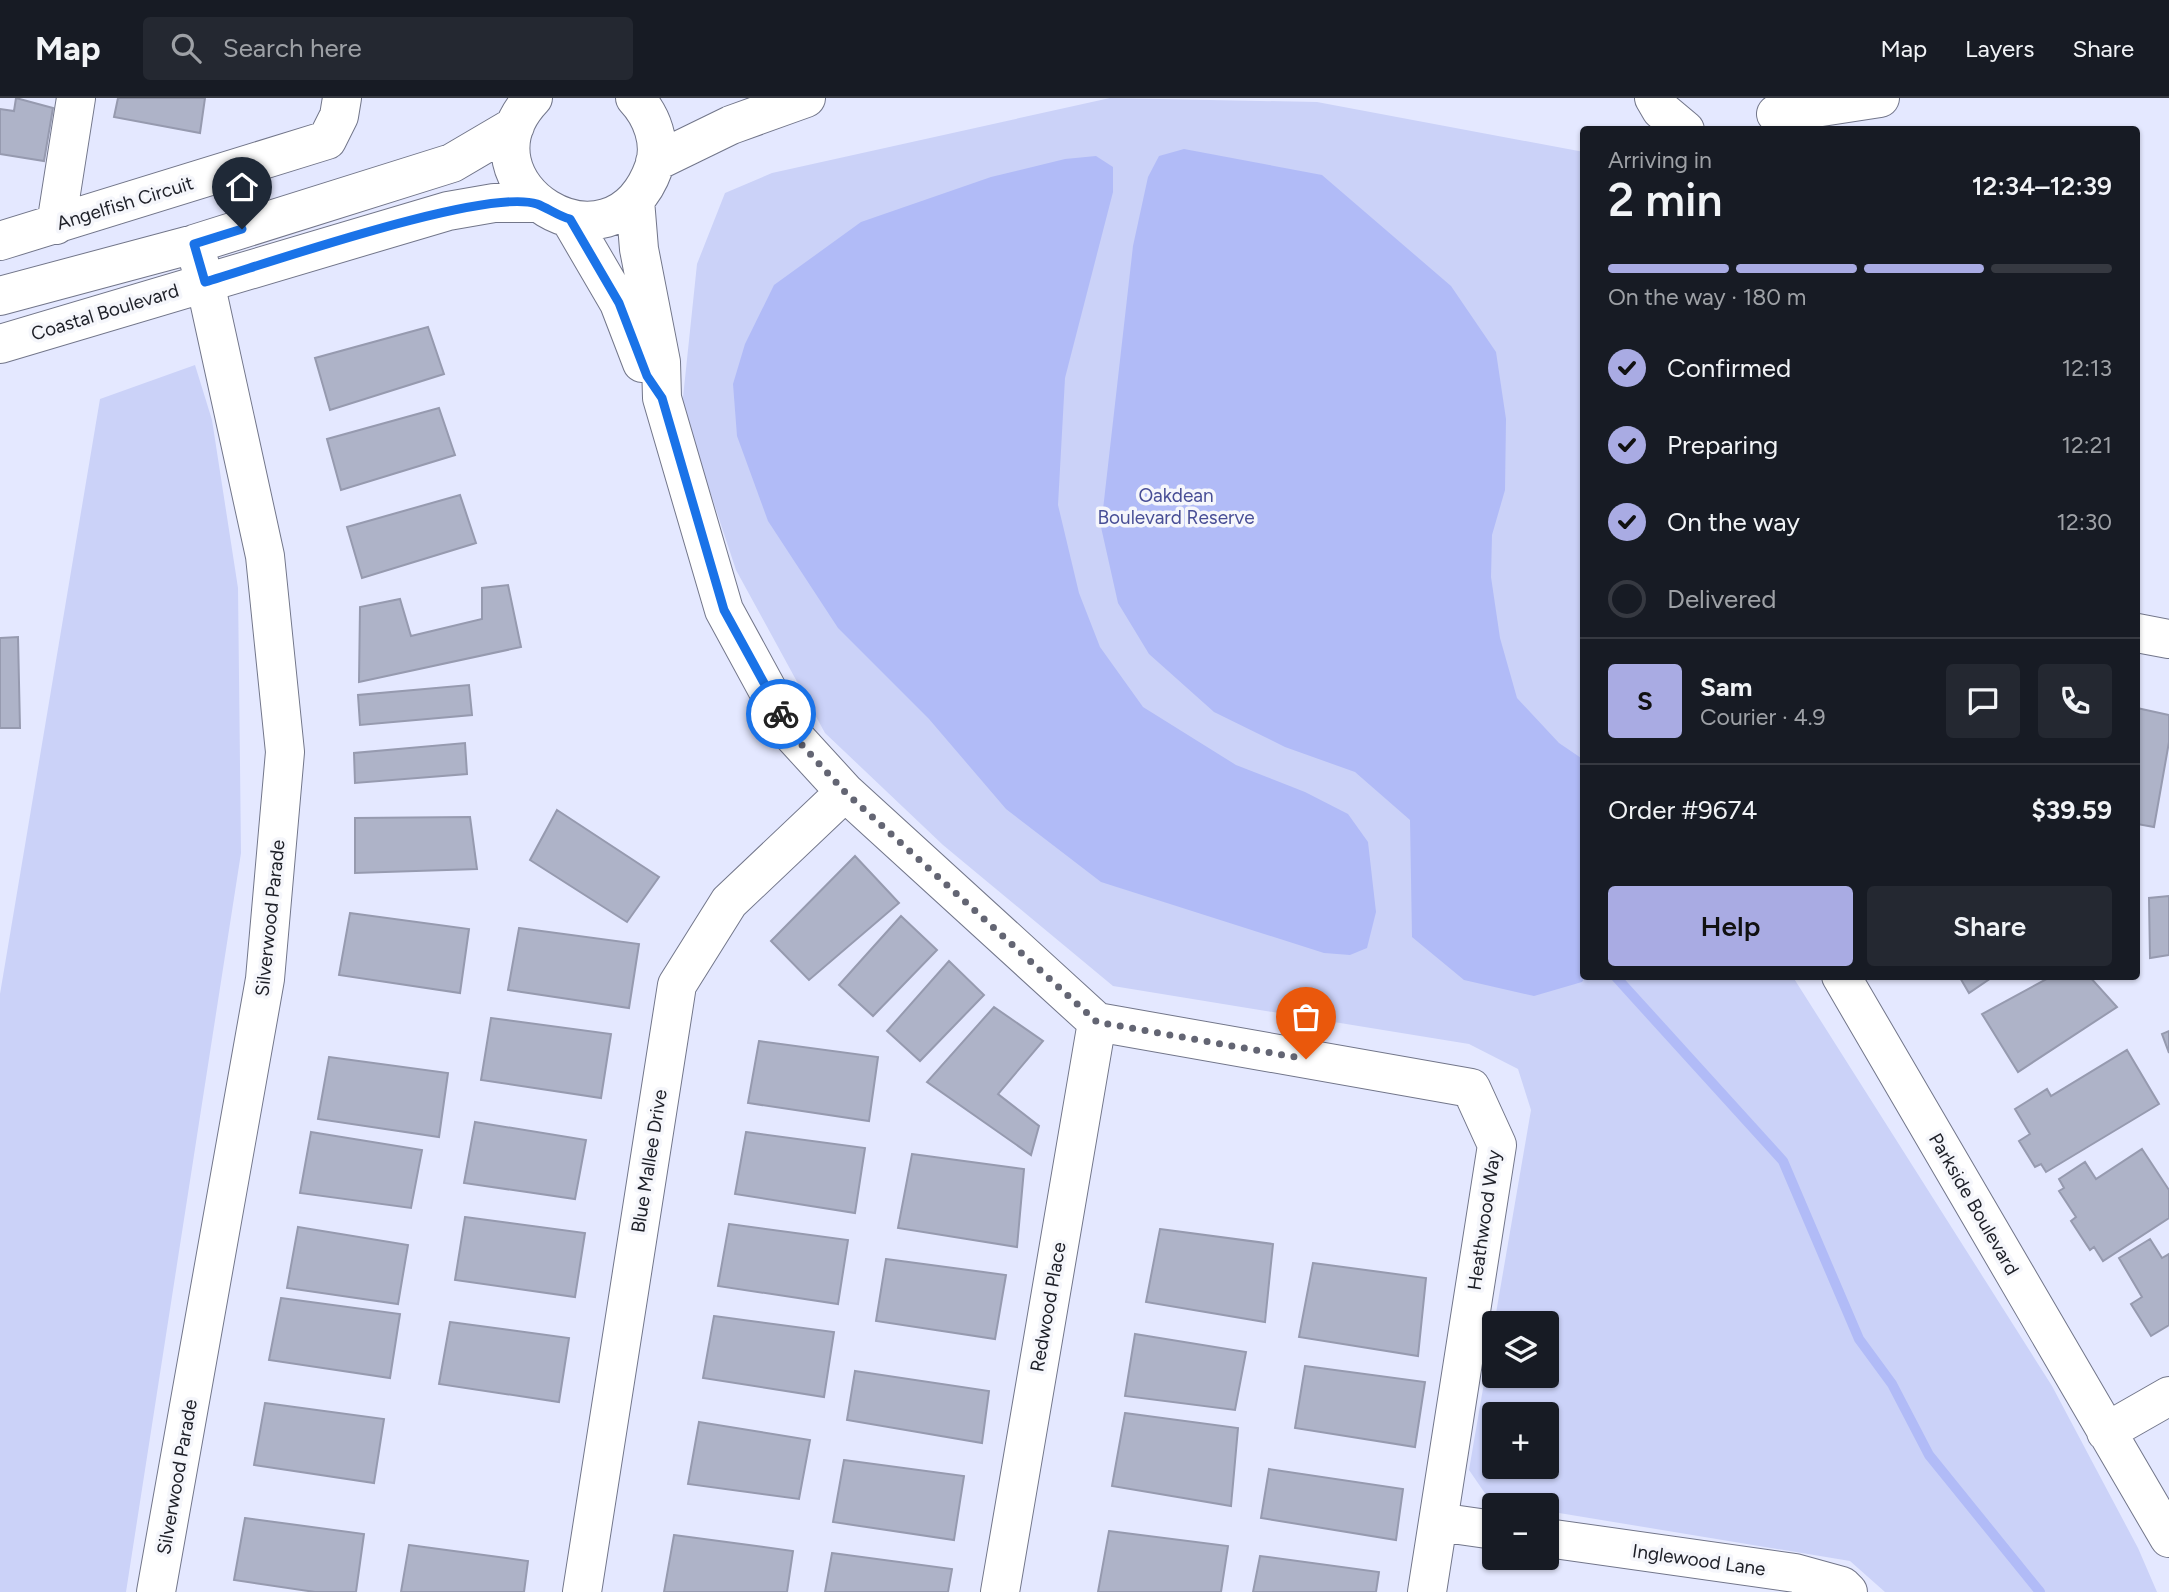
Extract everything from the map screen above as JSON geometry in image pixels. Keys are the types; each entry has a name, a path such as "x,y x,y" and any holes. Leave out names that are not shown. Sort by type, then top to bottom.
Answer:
{"street":[{"path":"56,225 76,98"},
{"name":"Angelfish Circuit","path":"0,241 327,139 339,116 342,98"},
{"path":"524,107 511,147 514,168 522,187 536,203 554,215 570,219 597,220 618,213 635,200 648,183 655,162 653,124 635,98"},
{"path":"655,162 731,125 806,98"},
{"path":"1773,114 1880,98"},
{"name":"Coastal Boulevard","path":"0,296 194,244 452,163 524,107"},
{"path":"635,200 639,249 661,362 662,398 724,610 791,733 845,792 1097,1022"},
{"name":"Coastal Boulevard","path":"0,344 451,210 494,203 536,203"},
{"path":"570,219 619,303 647,376 662,398"},
{"name":"Silverwood Parade","path":"156,1592 265,979 285,752 265,556 205,282 194,244"},
{"path":"2140,634 2169,639"},
{"name":"Blue Mallee Drive","path":"582,1592 677,985 729,902 845,792"},
{"name":"Parkside Boulevard","path":"1843,980 2169,1538"},
{"name":"Heathwood Way","path":"1097,1022 1471,1088 1497,1145 1427,1592"},
{"name":"Redwood Place","path":"1000,1592 1097,1022"},
{"path":"2106,1432 2169,1396"},
{"path":"1437,1522 1482,1528"},
{"name":"Inglewood Lane","path":"1559,1540 1796,1573 1842,1586 1848,1592"}],"green space":[{"name":"Oakdean Boulevard Reserve","path":"1110,98 1317,102 1580,151 1580,980 1795,980 2052,1386 2138,1548 2157,1592 1885,1592 1850,1561 1559,1513 1559,1493 1485,1493 1469,1470 1483,1388 1559,1388 1559,1311 1496,1311 1531,1110 1518,1069 1469,1044 1113,986 943,845 825,733 736,570 682,407 697,264 725,193 772,173"},
{"path":"195,365 212,420 238,588 241,853 126,1592 0,1592 0,994 100,399"}],"shaded area":[{"path":"1184,149 1322,175 1451,286 1496,352 1506,419 1505,490 1492,535 1491,577 1500,638 1517,698 1559,743 1580,757 1582,982 1534,996 1464,980 1412,937 1410,820 1355,772 1285,747 1214,712 1149,654 1118,603 1101,527 1133,246 1148,177 1159,156"},
{"path":"1096,156 1113,167 1113,192 1065,378 1058,505 1079,593 1100,647 1143,707 1236,765 1305,792 1348,814 1368,842 1376,912 1367,948 1350,955 1324,953 1101,882 1006,809 929,719 838,628 768,521 737,436 733,384 745,344 774,285 861,222 991,177 1065,159"}],"building":[{"path":"16,98 53,108 44,161 0,154 0,109 14,111"},
{"path":"118,98 205,98 200,133 114,117"},
{"path":"428,327 444,374 330,410 315,358"},
{"path":"439,408 455,455 341,490 327,439"},
{"path":"460,495 476,543 362,578 347,527"},
{"path":"508,585 521,647 359,682 360,607 400,599 411,636 482,619 482,588"},
{"path":"18,637 20,728 0,728 0,638"},
{"path":"469,685 472,715 360,725 358,695"},
{"path":"2140,709 2169,715 2169,742 2154,827 2140,825"},
{"path":"465,743 467,774 355,783 354,753"},
{"path":"557,810 659,877 627,922 530,860"},
{"path":"470,817 477,869 355,873 355,818"},
{"path":"855,856 899,903 809,980 771,941"},
{"path":"2169,896 2169,955 2150,958 2149,898"},
{"path":"350,913 469,929 460,993 339,975"},
{"path":"901,916 937,950 873,1016 839,985"},
{"path":"519,928 639,944 629,1008 508,990"},
{"path":"949,961 984,995 920,1061 887,1031"},
{"path":"1961,980 1988,980 1969,993"},
{"path":"2045,980 2093,980 2117,1007 2018,1072 1982,1014"},
{"path":"994,1007 1043,1041 998,1094 1039,1126 1031,1155 927,1082"},
{"path":"491,1018 611,1034 601,1098 481,1080"},
{"path":"2169,1031 2169,1053 2162,1034"},
{"path":"759,1041 878,1057 869,1121 748,1103"},
{"path":"2127,1050 2159,1104 2046,1172 2041,1164 2035,1167 2019,1141 2030,1134 2015,1109 2047,1089 2051,1096"},
{"path":"329,1057 448,1073 439,1137 318,1119"},
{"path":"475,1122 586,1140 575,1199 464,1183"},
{"path":"311,1132 422,1150 411,1208 300,1193"},
{"path":"746,1132 865,1148 855,1213 735,1194"},
{"path":"2142,1149 2169,1190 2169,1218 2103,1261 2094,1247 2090,1250 2071,1221 2076,1217 2059,1191 2064,1188 2059,1179 2085,1162 2096,1179"},
{"path":"912,1154 1024,1169 1017,1247 898,1228"},
{"path":"465,1217 585,1233 575,1297 455,1280"},
{"path":"729,1224 848,1240 838,1304 718,1286"},
{"path":"298,1227 408,1245 398,1304 287,1288"},
{"path":"1160,1229 1273,1244 1265,1322 1146,1302"},
{"path":"2150,1239 2162,1258 2169,1254 2169,1325 2151,1336 2131,1304 2142,1297 2119,1258"},
{"path":"886,1259 1006,1275 995,1339 876,1321"},
{"path":"1313,1263 1426,1278 1418,1356 1299,1337"},
{"path":"281,1298 400,1314 390,1378 269,1360"},
{"path":"714,1316 834,1332 824,1397 703,1378"},
{"path":"450,1322 569,1338 559,1402 439,1384"},
{"path":"1135,1334 1246,1352 1235,1410 1125,1396"},
{"path":"1305,1366 1425,1382 1415,1447 1295,1428"},
{"path":"855,1371 989,1391 982,1443 847,1420"},
{"path":"265,1403 384,1419 374,1483 254,1465"},
{"path":"1125,1413 1238,1428 1231,1506 1112,1486"},
{"path":"699,1422 810,1440 799,1499 688,1484"},
{"path":"844,1460 964,1476 954,1540 833,1522"},
{"path":"1269,1469 1403,1489 1396,1540 1261,1518"},
{"path":"245,1518 364,1534 356,1592 315,1592 234,1580"},
{"path":"1109,1531 1228,1546 1221,1592 1098,1592"},
{"path":"674,1535 793,1551 787,1592 664,1592"},
{"path":"409,1545 528,1561 524,1592 401,1592"},
{"path":"832,1553 952,1569 948,1592 825,1592"},
{"path":"1260,1556 1379,1572 1376,1592 1253,1592"}],"waterway":[{"path":"1619,980 1783,1161 1859,1339 1892,1384 1929,1455 2040,1592"}],"way so far":[{"path":"781,714 791,733 845,792 1097,1022 1306,1059"}],"route":[{"path":"242,229 194,244 205,282 451,210 494,203 536,203 554,215 570,219 619,303 647,376 662,398 724,610 781,714"}]}
